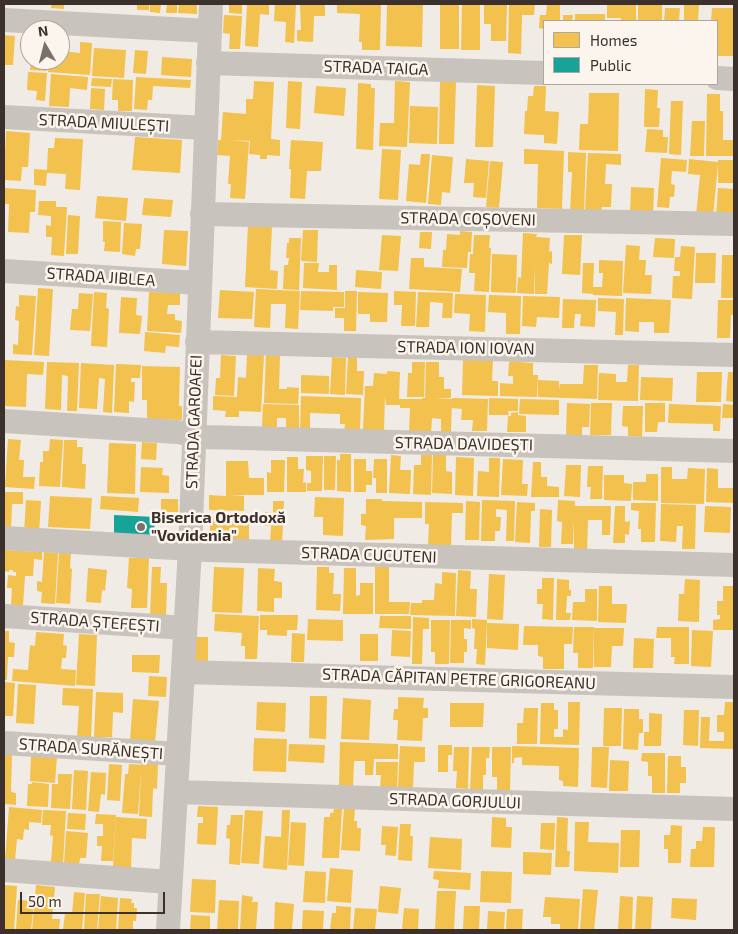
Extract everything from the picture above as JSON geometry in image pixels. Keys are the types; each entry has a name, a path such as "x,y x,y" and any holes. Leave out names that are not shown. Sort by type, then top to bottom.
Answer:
{"street":[{"name":"STRADA GAROAFEI","path":"168,930 190,549 211,4"},
{"path":"4,20 210,32"},
{"name":"STRADA TAIGA","path":"208,63 543,73"},
{"path":"718,78 734,78"},
{"name":"STRADA MIULEȘTI","path":"4,117 205,128"},
{"name":"STRADA COȘOVENI","path":"202,214 734,224"},
{"name":"STRADA JIBLEA","path":"4,271 199,283"},
{"name":"STRADA ION IOVAN","path":"197,342 734,355"},
{"name":"STRADA DAVIDEȘTI","path":"4,421 178,432 206,437 734,451"},
{"name":"STRADA CUCUTENI","path":"4,538 190,549 734,565"},
{"name":"STRADA ȘTEFEȘTI","path":"4,616 185,628"},
{"name":"STRADA CĂPITAN PETRE GRIGOREANU","path":"183,672 734,687"},
{"name":"STRADA SURĂNEȘTI","path":"4,743 178,754"},
{"name":"STRADA GORJULUI","path":"176,792 734,809"},
{"path":"4,870 170,882"}],"building: Homes":[{"path":"51,4 64,4 64,9 51,8"},
{"path":"137,4 149,4 149,10 137,10"},
{"path":"150,4 161,4 160,13 150,12"},
{"path":"167,4 177,4 177,13 166,13"},
{"path":"179,4 197,4 197,14 178,13"},
{"path":"229,4 242,4 242,14 229,13"},
{"path":"247,4 269,4 269,15 260,14 258,47 245,46"},
{"path":"275,4 296,4 294,43 285,42 286,22 274,21"},
{"path":"300,4 325,4 325,16 314,16 313,42 297,41 297,30 301,30"},
{"path":"337,4 381,4 380,50 362,50 362,42 359,42 360,14 337,13"},
{"path":"387,4 423,4 422,47 386,46"},
{"path":"440,4 459,4 459,49 440,49"},
{"path":"462,4 480,4 480,50 461,50"},
{"path":"484,4 507,4 506,41 491,41 491,24 484,24"},
{"path":"509,4 535,4 534,15 522,15 521,54 508,53"},
{"path":"560,4 560,20 543,20 543,29 539,28 540,15 546,15 547,5"},
{"path":"607,4 636,4 636,20 607,18"},
{"path":"662,4 662,20 638,20 638,5"},
{"path":"684,4 699,4 698,20 684,20"},
{"path":"665,8 680,8 679,20 664,20"},
{"path":"712,8 734,8 733,56 718,56 718,20 711,20"},
{"path":"575,14 605,14 605,20 575,20"},
{"path":"224,15 242,16 240,49 229,49 230,34 223,33"},
{"path":"563,15 573,15 572,20 563,20"},
{"path":"4,35 15,36 13,65 4,65"},
{"path":"80,42 92,43 90,75 48,72 48,70 70,70 70,52 80,53"},
{"path":"94,48 126,50 124,78 92,76"},
{"path":"135,50 148,51 146,74 133,73"},
{"path":"162,57 192,59 191,77 161,75"},
{"path":"28,72 47,73 45,101 36,100 37,91 27,90"},
{"path":"51,74 88,77 87,90 70,88 69,107 49,106"},
{"path":"136,77 191,80 190,88 153,86 152,100 148,100 147,110 134,109"},
{"path":"92,78 112,79 111,87 91,86"},
{"path":"113,79 133,80 132,111 118,111 118,100 112,100"},
{"path":"254,81 274,82 271,139 280,140 280,156 267,155 267,159 260,159 260,155 249,154 250,141 232,140 249,142 245,199 230,198 231,184 228,184 230,156 217,155 218,140 221,140 223,112 246,114 246,99 253,99"},
{"path":"288,81 302,82 300,129 286,128"},
{"path":"395,81 410,82 407,147 379,146 380,123 394,123"},
{"path":"440,81 456,82 454,144 439,144"},
{"path":"358,83 371,84 371,88 375,88 373,150 356,149"},
{"path":"477,85 495,86 493,147 475,147"},
{"path":"316,86 346,88 344,116 314,113"},
{"path":"534,86 546,86 545,111 559,112 557,144 544,143 544,135 524,134 528,96 533,96"},
{"path":"91,88 105,89 104,110 90,109"},
{"path":"645,89 658,90 657,108 660,108 659,127 644,127"},
{"path":"589,93 619,93 618,151 579,150 580,124 588,124"},
{"path":"707,94 720,94 720,111 723,111 723,140 734,140 734,156 706,156"},
{"path":"671,101 683,101 681,155 669,154"},
{"path":"410,106 438,107 437,144 409,143"},
{"path":"692,121 705,121 704,156 690,156"},
{"path":"647,129 663,130 663,137 668,137 667,153 645,152"},
{"path":"6,131 30,133 28,167 22,167 21,181 4,180"},
{"path":"135,137 182,140 180,173 132,170"},
{"path":"55,138 83,139 80,190 65,189 66,174 47,173 46,186 34,185 34,169 47,170 48,148 54,148"},
{"path":"291,140 323,142 321,171 307,171 305,199 290,198"},
{"path":"382,149 401,150 398,200 379,199"},
{"path":"524,149 564,151 562,209 537,208 538,164 524,164"},
{"path":"568,152 586,153 584,214 570,213 572,172 568,172"},
{"path":"588,153 621,154 621,165 606,164 605,184 612,184 611,207 602,207 601,212 585,211"},
{"path":"421,154 430,154 426,203 406,201 409,164 420,165"},
{"path":"432,155 453,157 450,193 442,192 441,205 428,204"},
{"path":"661,158 687,160 686,172 672,171 671,184 675,185 674,197 670,197 669,208 657,207"},
{"path":"466,159 489,161 486,198 473,197 474,183 464,183"},
{"path":"689,159 718,162 718,160 734,160 734,183 718,183 718,164 713,217 696,216 700,175 688,174"},
{"path":"490,161 503,162 499,208 486,207"},
{"path":"631,187 654,188 653,216 630,215"},
{"path":"5,188 36,190 35,212 30,212 29,233 8,232 9,204 4,204"},
{"path":"718,188 734,189 734,212 730,212 730,217 716,217"},
{"path":"97,196 128,198 126,221 95,218"},
{"path":"144,198 173,200 171,217 142,215"},
{"path":"39,201 56,201 56,207 67,207 64,256 51,255 52,237 46,237 46,225 51,226 51,216 38,215"},
{"path":"68,215 80,216 78,254 66,254"},
{"path":"103,221 121,222 120,252 104,251"},
{"path":"124,223 142,224 140,249 136,249 135,256 122,254"},
{"path":"248,225 272,226 270,270 278,271 277,289 245,287"},
{"path":"164,230 188,231 186,266 162,264"},
{"path":"303,230 318,230 317,262 301,261"},
{"path":"460,231 472,232 471,252 468,252 467,268 442,267 443,250 446,250 447,234 460,235"},
{"path":"420,232 432,232 431,249 419,248"},
{"path":"523,233 537,234 536,237 550,238 549,252 552,251 552,264 549,263 547,294 535,294 535,266 534,294 517,293 518,277 521,278"},
{"path":"382,235 401,236 398,271 379,270"},
{"path":"474,235 490,235 489,292 474,291 475,273 469,273"},
{"path":"564,235 582,235 580,275 562,274"},
{"path":"289,238 301,238 299,290 283,289 284,265 288,265 289,258 286,258"},
{"path":"655,238 675,239 674,258 653,257"},
{"path":"626,245 640,246 639,260 646,260 645,275 652,275 651,294 623,293"},
{"path":"681,246 695,247 692,299 672,298 673,276 680,276 680,271 674,271 675,257 680,257"},
{"path":"696,253 716,253 715,283 695,283"},
{"path":"492,254 517,255 516,293 491,292"},
{"path":"722,255 734,255 734,298 721,298"},
{"path":"411,258 424,258 424,267 462,269 460,292 409,289"},
{"path":"599,260 623,261 622,296 582,293 583,263 594,263 593,287 602,287 603,273 599,273"},
{"path":"304,263 319,263 318,272 329,272 329,265 337,265 337,290 303,288"},
{"path":"356,270 382,272 381,289 355,287"},
{"path":"38,288 53,289 49,356 34,355"},
{"path":"256,289 300,291 298,329 285,328 286,304 271,304 270,328 254,327"},
{"path":"220,290 254,292 252,319 218,318"},
{"path":"301,291 344,292 344,307 333,307 333,311 300,310"},
{"path":"345,291 357,291 356,331 344,331 344,318 335,318 335,308 345,308"},
{"path":"394,291 416,292 415,326 401,326 402,305 394,305"},
{"path":"94,292 107,293 106,308 109,309 107,347 91,346"},
{"path":"149,292 180,293 180,305 168,305 167,314 175,314 175,320 182,321 181,333 147,331"},
{"path":"358,292 388,293 387,322 370,322 370,314 358,314"},
{"path":"418,292 453,293 452,318 442,318 443,303 430,302 429,327 416,327"},
{"path":"79,293 93,294 90,331 70,330 72,309 78,309"},
{"path":"455,294 486,295 485,332 469,331 470,314 454,313"},
{"path":"19,295 36,296 32,355 13,354 13,344 18,345 19,321 15,320 16,306 19,307"},
{"path":"489,295 521,296 520,334 506,334 506,313 488,312"},
{"path":"523,296 560,297 559,318 537,317 536,327 522,326"},
{"path":"121,297 137,298 136,315 142,316 140,334 119,333"},
{"path":"598,298 624,299 623,335 615,335 616,312 598,311"},
{"path":"626,298 671,300 669,333 654,333 654,322 639,322 639,332 625,331"},
{"path":"563,299 596,300 595,327 580,326 581,314 575,314 574,328 562,328"},
{"path":"718,300 734,300 734,315 731,315 730,338 717,338"},
{"path":"145,332 180,335 179,347 166,346 165,353 144,351"},
{"path":"221,355 236,356 234,396 215,395 216,378 220,378"},
{"path":"247,355 264,355 261,412 239,411 239,417 225,417 226,411 213,410 213,396 237,397 238,377 246,378"},
{"path":"266,355 280,356 279,389 287,389 287,387 299,388 298,404 264,403"},
{"path":"332,357 346,358 345,395 330,394"},
{"path":"348,357 357,357 357,371 364,371 363,395 346,394"},
{"path":"463,359 493,360 492,381 498,381 498,396 462,395"},
{"path":"4,360 44,362 43,375 27,374 26,407 4,406"},
{"path":"511,360 533,363 533,375 538,375 537,397 500,396 500,383 513,384 513,376 508,376"},
{"path":"47,362 79,363 77,411 67,411 68,376 62,375 61,410 45,409"},
{"path":"412,362 425,362 424,397 407,397 408,373 412,373"},
{"path":"426,362 439,362 439,377 444,377 444,389 451,389 451,398 434,399 452,399 451,432 441,432 441,419 432,418 431,433 409,433 410,408 400,408 400,405 386,405 385,396 384,430 363,430 365,386 373,386 374,373 400,372 399,399 422,399 425,398"},
{"path":"81,363 114,365 112,413 103,412 105,379 99,378 97,409 79,408"},
{"path":"116,364 141,365 140,378 131,378 131,382 135,382 134,402 129,401 129,413 114,412"},
{"path":"584,365 598,365 597,399 538,397 538,380 559,381 559,390 560,384 583,384"},
{"path":"628,365 639,365 638,401 598,400 599,373 616,374 616,382 627,382"},
{"path":"142,366 180,367 179,406 182,406 182,420 147,419 147,400 142,400"},
{"path":"697,372 722,372 721,402 696,402"},
{"path":"728,372 734,372 734,402 726,401"},
{"path":"301,375 329,376 329,394 301,393"},
{"path":"641,377 673,378 672,401 640,400"},
{"path":"301,396 361,398 360,433 344,432 345,424 340,424 340,414 310,413 310,432 300,432"},
{"path":"452,398 488,399 487,431 472,431 473,420 461,420 462,409 452,408"},
{"path":"489,398 518,399 518,411 508,411 509,415 489,415"},
{"path":"520,399 559,400 559,415 519,414"},
{"path":"567,403 590,404 589,427 582,427 582,436 566,436"},
{"path":"591,403 612,403 611,435 590,435"},
{"path":"645,403 665,403 665,422 658,422 657,432 645,432"},
{"path":"263,404 299,405 299,430 286,429 286,418 277,418 277,429 262,428"},
{"path":"669,404 721,406 720,431 713,431 713,424 668,423"},
{"path":"723,404 734,405 734,418 722,418"},
{"path":"623,406 643,406 642,437 628,436 628,427 622,426"},
{"path":"518,412 518,415 526,416 526,432 507,432 508,416 511,416 511,413"},
{"path":"8,439 21,440 19,460 24,460 23,477 35,477 34,489 5,487"},
{"path":"50,439 63,440 60,487 39,486 40,462 43,462 43,451 49,451"},
{"path":"64,440 77,440 77,447 83,447 82,464 86,464 85,489 62,487"},
{"path":"142,442 157,443 156,460 141,459"},
{"path":"109,443 136,444 135,494 107,493"},
{"path":"340,454 351,454 351,492 337,491 337,460 340,460"},
{"path":"391,455 401,456 400,470 411,470 410,494 389,493"},
{"path":"421,455 432,455 431,495 413,494 414,465 421,465"},
{"path":"433,455 446,455 446,471 452,472 452,494 432,493"},
{"path":"306,456 323,456 322,491 307,491 307,483 311,483 311,471 306,470"},
{"path":"324,456 336,456 335,490 324,490"},
{"path":"287,457 298,457 298,469 304,469 303,483 306,482 306,492 287,492"},
{"path":"456,457 474,458 473,496 455,495"},
{"path":"489,458 500,458 499,497 477,496 478,471 489,472"},
{"path":"354,459 366,459 366,471 372,471 372,485 366,485 366,492 354,492"},
{"path":"374,459 387,459 387,493 376,493 376,478 373,478"},
{"path":"503,459 523,460 522,484 528,484 527,496 501,495"},
{"path":"271,460 285,460 284,492 267,492 267,472 271,473"},
{"path":"226,461 248,461 249,478 264,478 264,495 230,495 244,496 244,511 209,510 209,495 226,496"},
{"path":"533,462 541,462 541,477 547,477 547,486 559,487 559,497 531,497"},
{"path":"566,465 581,465 580,497 564,496"},
{"path":"588,466 603,466 602,499 590,499 591,487 587,487"},
{"path":"141,467 163,468 162,475 169,476 169,493 140,492"},
{"path":"661,467 672,467 672,479 687,479 688,468 705,469 704,504 661,503"},
{"path":"707,468 718,469 718,488 734,488 734,503 706,502"},
{"path":"646,474 658,474 658,501 633,500 633,482 646,482"},
{"path":"604,475 624,475 624,483 632,484 631,501 604,500"},
{"path":"4,492 23,492 23,504 12,504 11,532 4,532"},
{"path":"50,496 92,498 90,529 48,527"},
{"path":"101,496 139,498 138,512 100,509"},
{"path":"315,497 344,498 343,536 323,535 323,517 314,517"},
{"path":"161,499 178,499 178,512 161,512"},
{"path":"366,499 422,502 422,518 394,518 394,539 365,540 366,526 361,525 361,514 366,514"},
{"path":"26,500 41,501 39,534 24,533"},
{"path":"482,500 515,501 514,541 506,541 507,510 496,509 496,517 501,517 500,531 495,531 495,541 481,541"},
{"path":"558,500 575,501 575,506 611,506 610,535 602,535 602,520 588,520 587,552 574,552 574,520 573,544 561,544 562,522 557,521"},
{"path":"273,501 284,501 282,545 270,544 271,526 265,526 265,512 273,513"},
{"path":"466,501 480,502 479,540 465,540"},
{"path":"425,502 463,503 463,513 452,513 451,545 428,545 429,524 425,524"},
{"path":"517,502 535,503 535,511 531,511 530,543 515,542"},
{"path":"631,503 656,503 655,542 641,542 641,529 638,529 639,511 631,510"},
{"path":"661,504 696,505 695,549 682,549 683,526 677,526 676,542 660,541"},
{"path":"615,506 625,506 625,522 630,521 629,535 625,534 625,543 613,543"},
{"path":"705,506 731,507 730,533 704,532"},
{"path":"540,509 552,510 551,547 539,547"},
{"path":"210,516 249,517 249,540 210,539"},
{"path":"4,550 42,552 42,560 34,559 33,576 25,576 23,606 11,605 12,588 7,588 8,575 16,576 16,572 13,572 13,570 9,570 9,572 4,571"},
{"path":"44,552 58,553 55,604 41,603 42,592 37,591 37,581 42,582"},
{"path":"59,553 71,553 70,604 56,603"},
{"path":"129,558 149,558 147,608 131,608 132,589 127,588"},
{"path":"152,567 161,567 160,583 167,583 166,617 150,617"},
{"path":"214,567 244,568 242,613 212,612"},
{"path":"317,567 329,567 329,573 334,573 333,594 341,594 340,611 316,610"},
{"path":"375,567 389,567 389,602 410,602 409,614 375,614"},
{"path":"88,568 107,570 105,591 102,590 101,603 86,602"},
{"path":"258,568 275,569 274,581 282,582 282,598 274,598 274,612 257,611"},
{"path":"344,568 356,568 356,596 360,595 360,583 373,583 373,614 343,614"},
{"path":"458,570 471,571 470,589 477,589 476,617 456,616"},
{"path":"442,572 456,573 455,616 410,615 411,603 422,603 422,600 434,600 435,583 442,584"},
{"path":"489,574 505,575 503,620 487,619"},
{"path":"542,578 554,578 553,620 542,619 543,604 537,604 537,589 542,589"},
{"path":"557,579 569,580 571,596 567,596 566,613 571,613 570,620 556,620"},
{"path":"685,579 700,580 699,622 678,621 679,594 684,594"},
{"path":"599,586 612,586 612,604 627,604 626,623 598,622"},
{"path":"723,586 734,586 734,630 713,630 713,620 720,619 720,615 717,615 717,601 723,601"},
{"path":"585,589 597,589 597,621 572,620 573,602 585,602"},
{"path":"215,614 259,616 257,659 245,659 245,646 241,646 242,633 214,631"},
{"path":"260,615 298,615 297,630 287,630 287,636 267,635 267,630 260,630"},
{"path":"380,616 411,616 411,629 379,628"},
{"path":"413,617 429,618 429,629 423,629 422,664 412,664"},
{"path":"308,619 343,620 343,641 307,640"},
{"path":"472,619 487,620 485,665 476,664 477,649 474,649 475,629 472,628"},
{"path":"431,620 450,620 449,664 435,664 435,652 431,652"},
{"path":"451,620 471,620 471,629 464,628 464,639 467,639 467,652 464,652 464,663 450,663"},
{"path":"487,623 519,624 518,650 487,648"},
{"path":"524,626 573,627 572,644 564,644 564,669 543,669 543,657 538,656 538,645 523,645"},
{"path":"574,627 594,627 593,668 578,668 578,653 573,653"},
{"path":"657,627 689,627 689,664 674,664 675,657 671,657 671,638 656,638"},
{"path":"594,628 624,628 623,646 612,646 611,667 594,667"},
{"path":"392,630 411,631 410,657 391,656"},
{"path":"692,630 713,631 711,667 691,666"},
{"path":"4,631 9,631 9,642 15,643 14,657 8,657 7,680 4,680"},
{"path":"36,632 64,634 63,645 67,646 66,658 62,658 61,669 76,670 75,686 12,681 13,669 28,670 30,645 35,646"},
{"path":"292,633 305,634 304,662 291,662"},
{"path":"79,634 97,635 95,686 76,685"},
{"path":"360,634 378,634 378,661 360,661"},
{"path":"194,637 208,637 208,664 195,664"},
{"path":"634,638 654,639 653,668 633,668"},
{"path":"132,655 160,655 159,673 132,672"},
{"path":"149,676 167,677 166,697 148,696"},
{"path":"4,682 15,683 13,716 4,716"},
{"path":"18,684 36,685 34,724 16,723"},
{"path":"63,688 93,689 91,739 77,738 79,706 62,705"},
{"path":"96,692 123,693 123,713 113,712 112,737 94,737"},
{"path":"310,696 327,696 326,739 309,738"},
{"path":"398,697 424,698 423,708 428,708 428,718 423,718 422,741 397,740 398,720 393,720 394,709 398,709"},
{"path":"343,698 371,700 369,740 341,739"},
{"path":"133,699 159,701 155,742 130,740"},
{"path":"257,702 286,703 285,732 256,730"},
{"path":"568,702 580,702 579,745 540,744 541,703 554,703 554,710 558,710 558,729 554,729 554,737 563,737 563,729 568,730"},
{"path":"725,702 734,702 734,749 700,748 701,717 710,717 709,741 724,741 724,732 717,732 717,715 724,715"},
{"path":"450,703 484,703 483,727 450,727"},
{"path":"524,708 538,708 537,744 517,744 517,723 523,723"},
{"path":"604,708 622,708 621,746 603,746"},
{"path":"624,709 639,709 639,719 643,719 643,733 639,733 638,750 623,749"},
{"path":"684,710 699,710 698,746 683,745"},
{"path":"649,713 662,714 661,746 644,746 644,732 649,732"},
{"path":"254,738 287,739 286,772 253,771"},
{"path":"340,742 398,744 398,759 374,759 373,775 365,775 365,761 354,761 353,788 339,787"},
{"path":"289,744 325,745 324,763 288,761"},
{"path":"438,745 452,745 452,755 448,755 448,772 438,772"},
{"path":"400,746 425,747 425,762 414,762 413,788 398,787"},
{"path":"512,746 579,748 578,787 563,786 563,781 559,780 559,766 522,765 522,757 514,758 514,763 512,763"},
{"path":"454,747 469,747 468,789 456,788 457,771 453,771"},
{"path":"472,747 490,747 489,758 486,758 486,775 483,775 483,792 470,792"},
{"path":"492,747 511,747 510,791 497,791 497,777 492,777"},
{"path":"592,747 609,747 607,788 591,787"},
{"path":"642,753 665,753 665,793 652,793 652,776 648,776 648,762 641,761"},
{"path":"4,754 12,754 11,792 16,793 16,805 4,804"},
{"path":"31,756 57,757 55,783 30,781"},
{"path":"668,756 681,756 681,767 686,767 686,783 680,783 680,793 667,793"},
{"path":"610,760 629,761 628,791 609,791"},
{"path":"376,762 398,762 397,788 380,788 381,775 376,775"},
{"path":"141,763 158,764 157,789 153,788 152,817 139,816 141,769 138,814 122,813 125,774 128,774 129,764 141,765"},
{"path":"109,764 122,765 120,801 107,800"},
{"path":"74,770 88,771 86,810 72,809"},
{"path":"91,772 106,773 105,795 101,794 99,812 88,811"},
{"path":"58,774 72,774 70,809 51,808 52,784 58,784"},
{"path":"32,782 49,784 48,807 27,806 28,784 32,784"},
{"path":"198,806 218,807 216,845 197,844 198,823 203,823 203,817 197,817"},
{"path":"9,807 42,810 41,823 29,822 29,830 24,829 23,840 17,839 15,860 5,859"},
{"path":"344,808 355,809 354,821 357,821 357,828 361,828 360,851 341,850"},
{"path":"334,809 342,809 339,858 322,858 324,817 330,817 330,813 333,813"},
{"path":"43,810 66,811 63,863 51,862 53,836 50,835 51,825 42,825"},
{"path":"245,810 263,811 259,864 241,863"},
{"path":"282,810 290,810 287,870 263,868 265,836 281,837"},
{"path":"68,813 86,814 85,830 67,829"},
{"path":"96,814 116,815 113,861 101,861 102,846 97,846 97,836 103,836 103,824 95,824"},
{"path":"231,815 243,815 240,865 229,864 230,839 226,838 227,825 230,825"},
{"path":"116,817 147,819 146,839 132,838 131,869 113,867"},
{"path":"492,817 506,818 506,827 512,827 511,848 491,847"},
{"path":"557,817 568,818 567,851 570,851 569,867 555,867"},
{"path":"291,822 306,823 304,866 288,865"},
{"path":"575,822 589,822 588,842 619,843 618,873 574,871"},
{"path":"541,823 555,823 554,850 540,849"},
{"path":"400,824 411,824 410,836 413,836 412,861 398,860"},
{"path":"671,825 682,826 681,863 668,863 668,849 664,849 664,835 670,835"},
{"path":"382,826 398,827 396,856 385,855 386,845 381,845"},
{"path":"703,827 715,827 714,867 690,867 691,849 696,849 696,841 702,841"},
{"path":"621,830 640,830 639,867 620,867"},
{"path":"66,831 88,833 86,858 80,858 79,865 64,864"},
{"path":"430,837 462,839 461,870 428,868"},
{"path":"523,852 552,853 551,875 523,874"},
{"path":"330,868 353,870 351,903 327,901"},
{"path":"305,871 326,872 325,903 303,902"},
{"path":"434,871 471,873 470,890 438,888 439,880 433,879"},
{"path":"481,871 512,872 511,903 480,902"},
{"path":"192,879 216,880 215,913 190,912"},
{"path":"4,885 17,886 14,930 4,930"},
{"path":"36,885 55,887 52,919 60,919 59,930 32,930"},
{"path":"380,886 401,888 398,914 378,912"},
{"path":"583,889 598,890 594,930 580,930"},
{"path":"437,891 456,891 454,930 435,930"},
{"path":"74,892 85,893 82,930 63,930 65,914 72,914"},
{"path":"86,894 100,894 97,930 84,930"},
{"path":"242,895 253,897 252,902 258,902 256,930 240,930"},
{"path":"101,896 118,898 116,930 98,930"},
{"path":"620,896 633,897 632,930 618,930"},
{"path":"637,896 653,897 651,930 635,930"},
{"path":"545,897 580,899 578,930 560,930 560,924 551,924 551,917 543,917"},
{"path":"120,898 132,899 131,903 134,903 134,908 137,908 136,921 133,921 133,930 118,930"},
{"path":"672,898 697,899 696,920 671,918"},
{"path":"18,900 34,901 31,930 16,930"},
{"path":"219,900 239,901 238,930 217,930"},
{"path":"275,902 294,904 292,930 274,930"},
{"path":"336,906 351,907 350,930 330,930 332,913 336,913"},
{"path":"464,906 480,906 479,930 463,930"},
{"path":"355,908 377,909 375,930 353,930"},
{"path":"404,908 419,909 418,930 402,930"},
{"path":"507,909 523,909 522,930 506,930"},
{"path":"303,910 324,911 323,930 302,930"},
{"path":"488,911 505,912 504,930 487,930"},
{"path":"191,915 210,916 210,930 190,930"}],"building: Public":[{"path":"114,515 155,517 154,536 114,534"}],"place":[{"name":"Biserica Ortodoxă \"Vovidenia\"","path":"141,527"}]}
